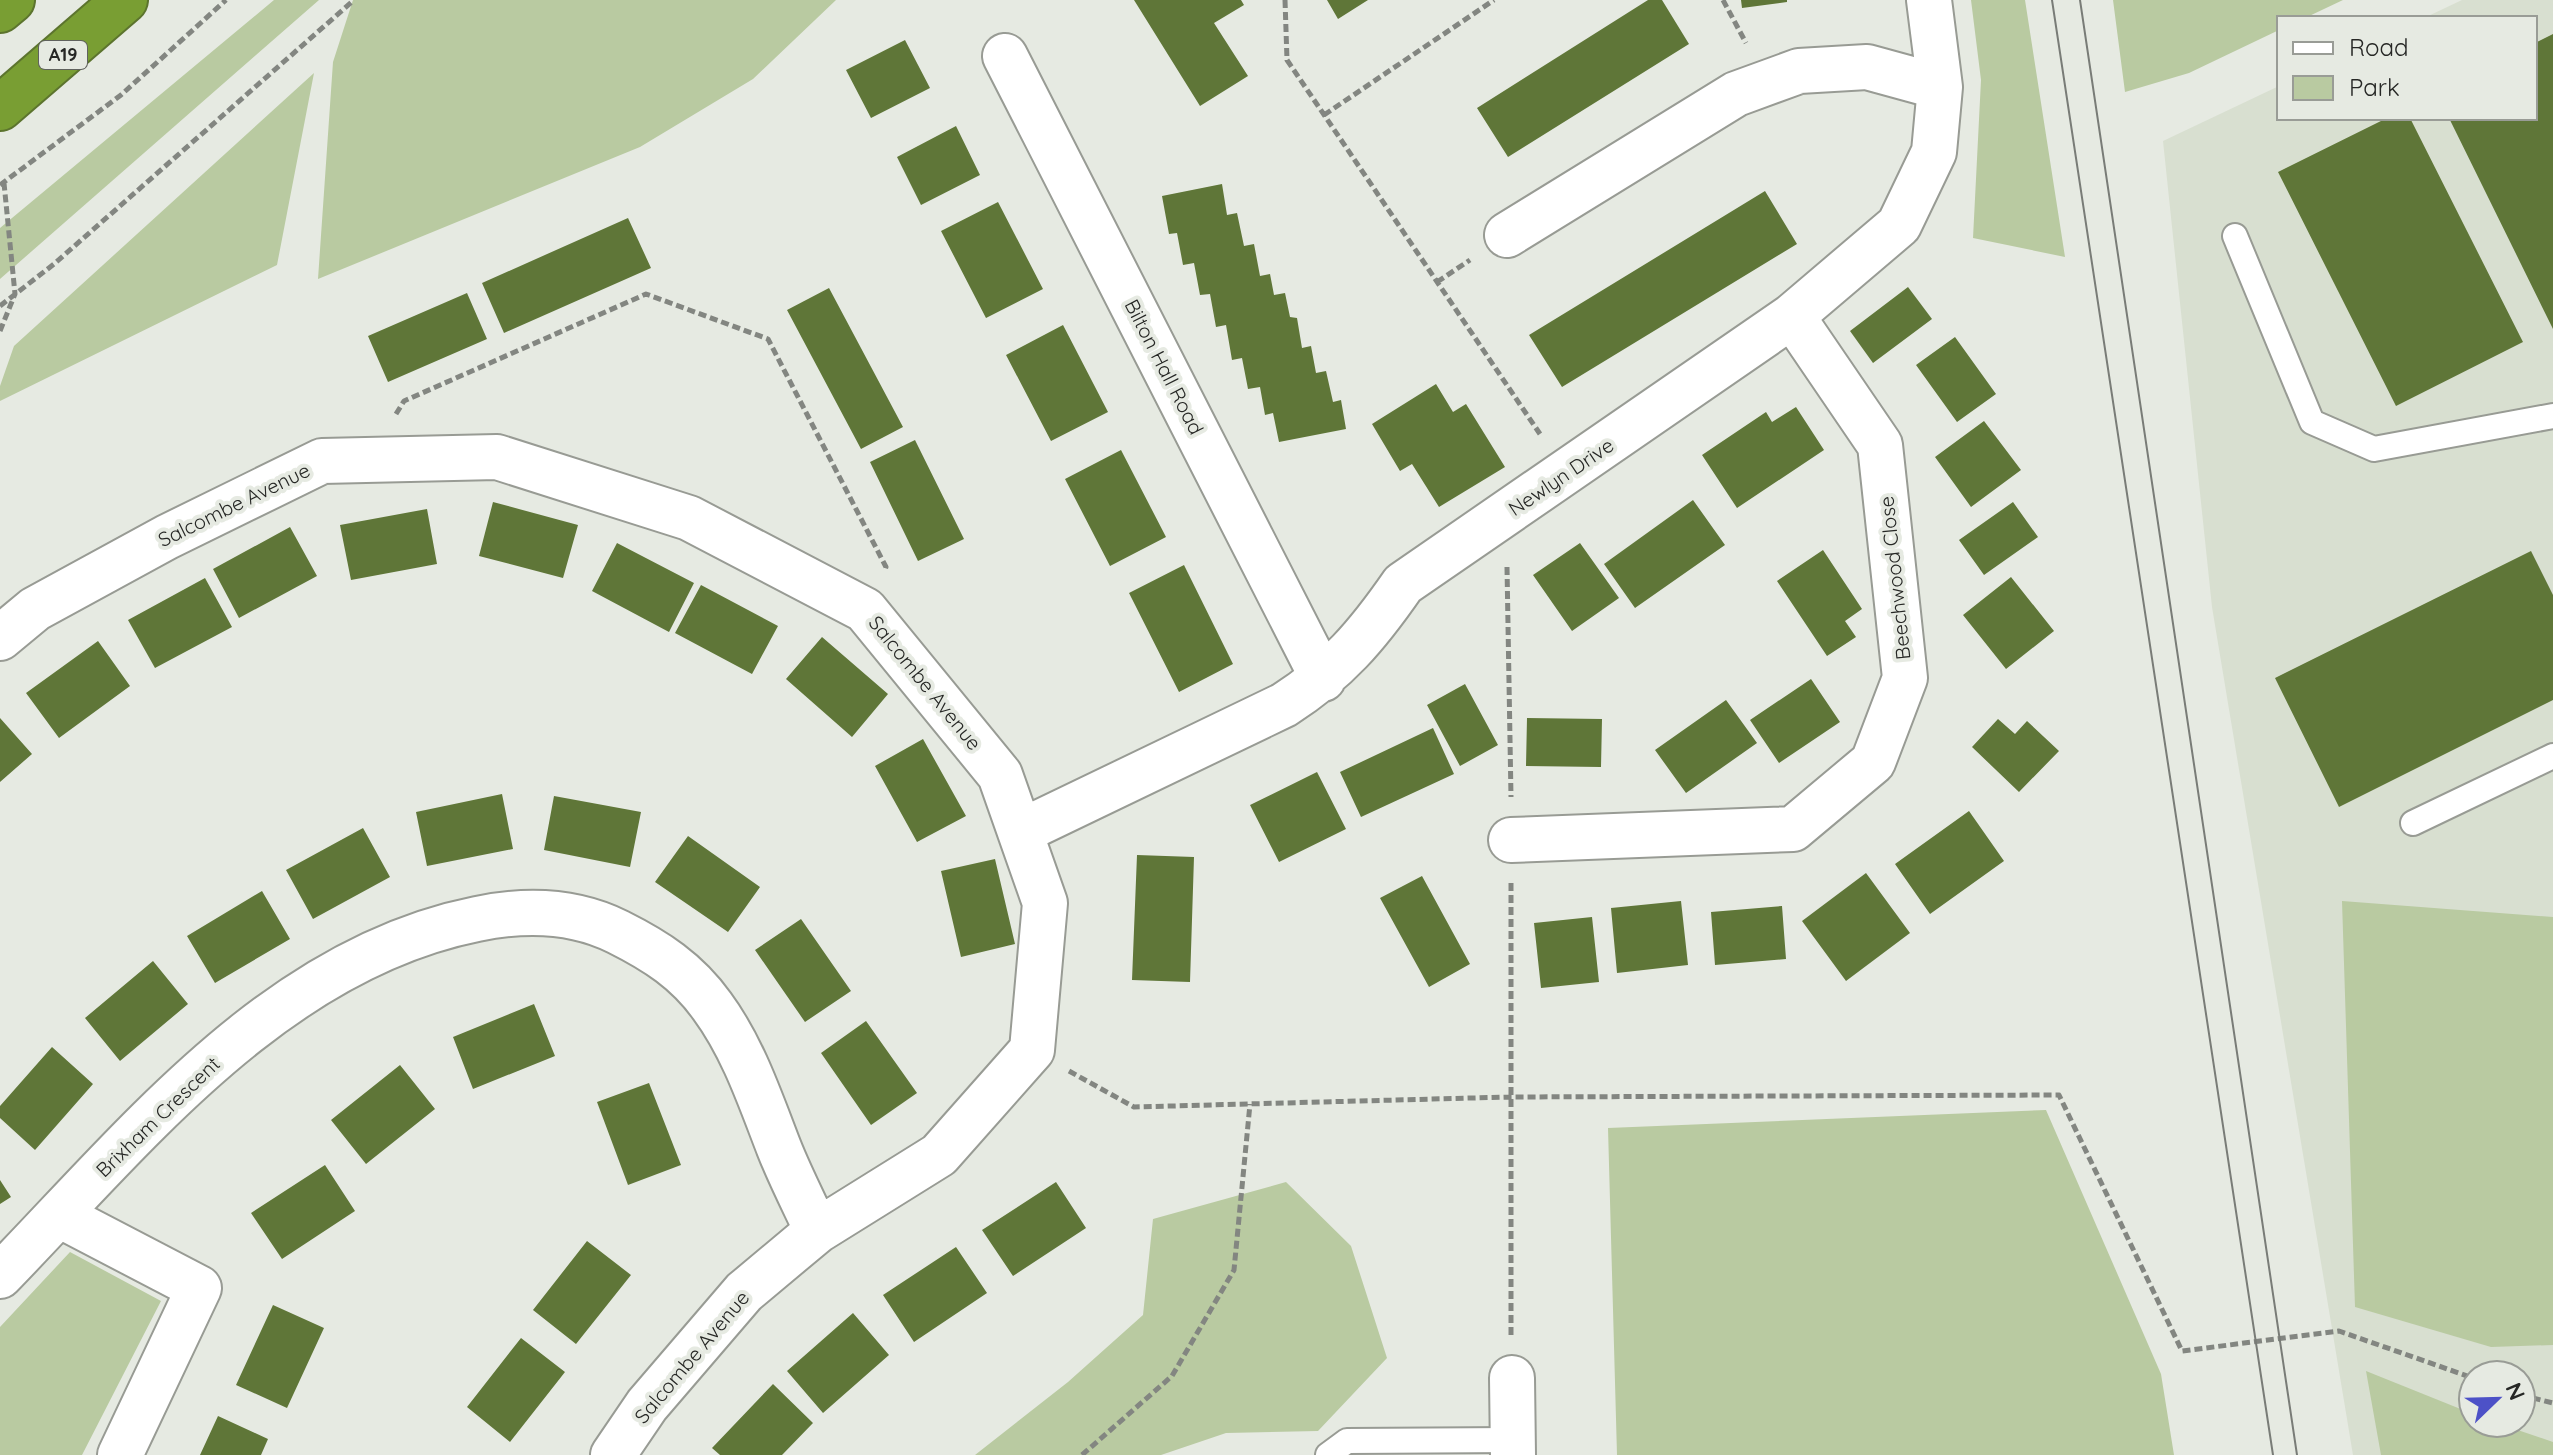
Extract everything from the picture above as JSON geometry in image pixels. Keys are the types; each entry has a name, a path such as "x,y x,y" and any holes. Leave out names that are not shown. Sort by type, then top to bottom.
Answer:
{"highway":[{"path":"0,10 12,0"},
{"name":"A19","path":"0,108 125,0"}],"street":[{"name":"Newlyn Drive","path":"1020,832 1284,705 1323,679 1367,636 1403,584 1792,316 1899,225 1934,152 1940,87 1929,0"},
{"name":"Bilton Hall Road","path":"1005,56 1323,679"},
{"path":"1507,235 1736,94 1799,71 1867,67 1940,87"},
{"name":"Beechwood Close","path":"1511,840 1793,829 1873,762 1905,678 1880,445 1792,316"},
{"name":"Salcombe Avenue","path":"0,638 35,609 167,537 322,461 497,457 689,518 865,610 1000,775 1045,903 1032,1050 939,1155 817,1231 744,1292 647,1405 613,1455"},
{"name":"Brixham Crescent","path":"0,1276 183,1086 268,1017 362,958 447,925 512,912 588,917 662,954 712,1005 749,1070 817,1231"},
{"path":"59,1215 199,1288 120,1455"},
{"path":"1512,1378 1513,1447"}],"lane":[{"path":"2235,236 2312,422 2374,449 2553,416"},
{"path":"2413,823 2553,756"},
{"path":"1328,1455 1347,1441 1513,1447"}],"path":[{"path":"0,331 15,294 2,183 121,95 226,0"},
{"path":"0,306 354,0"},
{"path":"1285,0 1287,60 1566,473"},
{"path":"1324,115 1494,0"},
{"path":"364,460 404,401 646,294 768,339 886,567 865,610"},
{"path":"1506,514 1511,840 1509,1097 1512,1378"},
{"path":"1032,1050 1134,1107 1509,1097 2059,1095 2182,1351 2339,1331 2457,1372"},
{"path":"1082,1455 1172,1376 1234,1270 1250,1104"}],"shaded area":[{"path":"2462,0 2553,0 2553,1455 2353,1455 2212,607 2163,141 2277,87 2277,120 2537,120 2537,16 2428,16"}],"green space":[{"path":"274,0 319,0 0,279 0,228"},
{"path":"353,0 836,0 753,79 640,147 318,279 333,62"},
{"path":"1971,0 2025,0 2065,257 1973,238 1981,80"},
{"path":"2113,0 2343,0 2309,16 2277,16 2277,31 2189,73 2125,92"},
{"path":"314,73 277,265 0,401 0,386 14,346"},
{"path":"2342,901 2553,917 2553,1345 2491,1347 2355,1307"},
{"path":"2046,1110 2161,1374 2174,1455 1617,1455 1608,1128"},
{"path":"1286,1182 1351,1246 1387,1358 1318,1431 1226,1433 1161,1455 975,1455 1068,1382 1143,1315 1153,1219"},
{"path":"70,1252 161,1301 82,1455 0,1455 0,1327"},
{"path":"2366,1371 2457,1408 2457,1439 2537,1439 2537,1437 2553,1442 2553,1455 2381,1455"}],"building":[{"path":"1134,0 1241,0 1244,5 1214,23 1248,76 1200,106"},
{"path":"1327,0 1368,0 1338,19"},
{"path":"1648,0 1662,0 1689,44 1508,157 1477,108"},
{"path":"1741,0 1787,0 1787,2 1742,8"},
{"path":"2553,34 2553,329 2450,120 2537,120 2537,42"},
{"path":"905,40 930,88 871,118 846,70"},
{"path":"2383,120 2411,120 2523,342 2396,406 2278,172"},
{"path":"956,126 980,175 921,205 897,157"},
{"path":"1222,184 1227,215 1237,213 1244,246 1254,244 1260,276 1270,274 1274,295 1285,293 1290,317 1297,318 1302,348 1311,346 1316,373 1326,371 1333,402 1341,400 1346,429 1279,442 1273,413 1265,415 1260,387 1248,389 1242,358 1232,360 1226,325 1216,327 1210,294 1200,295 1194,263 1183,265 1177,233 1169,234 1162,196"},
{"path":"1765,191 1797,244 1562,387 1529,335"},
{"path":"998,202 1043,289 986,318 941,231"},
{"path":"628,218 651,268 504,333 482,283"},
{"path":"1908,287 1932,319 1873,363 1850,331"},
{"path":"829,288 903,427 861,449 787,310"},
{"path":"467,293 487,339 388,382 368,336"},
{"path":"1063,325 1108,412 1051,441 1006,355"},
{"path":"1955,337 1996,394 1957,422 1916,365"},
{"path":"1436,384 1453,412 1466,404 1505,467 1439,507 1412,464 1400,471 1372,424"},
{"path":"1796,407 1824,450 1737,508 1702,455 1766,412 1772,422"},
{"path":"1984,421 2021,470 1971,507 1935,457"},
{"path":"915,440 964,539 918,561 870,462"},
{"path":"1121,450 1166,537 1110,566 1065,479"},
{"path":"1693,500 1725,545 1635,608 1604,564"},
{"path":"493,502 578,525 563,578 479,556"},
{"path":"2013,502 2038,537 1984,575 1959,540"},
{"path":"427,509 437,564 351,580 340,525"},
{"path":"290,527 317,576 239,618 213,569"},
{"path":"617,543 694,583 669,632 592,591"},
{"path":"1580,543 1619,598 1572,631 1533,575"},
{"path":"1823,550 1862,609 1845,621 1856,637 1827,656 1777,581"},
{"path":"2531,551 2553,595 2553,700 2339,807 2275,678"},
{"path":"1184,565 1233,664 1179,692 1129,593"},
{"path":"2011,577 2054,631 2006,669 1963,615"},
{"path":"205,578 232,627 155,668 128,620"},
{"path":"701,585 778,626 752,674 675,633"},
{"path":"822,637 888,694 852,737 786,679"},
{"path":"98,641 130,686 59,738 26,693"},
{"path":"1811,679 1840,722 1779,763 1750,720"},
{"path":"1465,684 1498,745 1460,766 1427,705"},
{"path":"1726,700 1757,743 1686,793 1655,750"},
{"path":"0,718 32,754 0,782"},
{"path":"1527,718 1602,719 1601,767 1526,766"},
{"path":"1998,719 2015,734 2027,721 2059,751 2019,792 1972,747"},
{"path":"1433,728 1454,774 1361,817 1340,772"},
{"path":"923,739 966,816 917,842 875,766"},
{"path":"1317,772 1346,829 1279,862 1250,805"},
{"path":"502,794 513,849 427,866 416,812"},
{"path":"554,796 641,812 630,867 544,850"},
{"path":"1969,811 2004,861 1930,914 1895,864"},
{"path":"363,828 390,877 313,919 286,870"},
{"path":"688,836 760,887 728,932 655,882"},
{"path":"1137,855 1194,857 1190,982 1132,980"},
{"path":"995,859 1015,944 961,957 941,871"},
{"path":"1866,873 1910,933 1846,981 1802,921"},
{"path":"1422,876 1470,964 1429,987 1380,898"},
{"path":"262,891 290,939 215,983 187,936"},
{"path":"1681,901 1688,965 1617,973 1611,908"},
{"path":"1782,906 1786,959 1715,965 1711,912"},
{"path":"1592,917 1599,982 1541,988 1534,923"},
{"path":"801,919 851,991 805,1022 755,950"},
{"path":"153,961 188,1004 120,1061 85,1018"},
{"path":"534,1004 555,1056 473,1089 453,1037"},
{"path":"866,1021 917,1093 871,1125 821,1053"},
{"path":"52,1047 93,1084 35,1150 0,1118 0,1106"},
{"path":"400,1065 435,1109 366,1164 331,1120"},
{"path":"649,1083 681,1165 628,1185 597,1102"},
{"path":"325,1165 355,1211 282,1259 251,1213"},
{"path":"0,1180 11,1197 0,1204"},
{"path":"1056,1182 1086,1228 1013,1276 982,1230"},
{"path":"587,1241 631,1275 576,1344 533,1310"},
{"path":"956,1247 987,1293 914,1342 883,1295"},
{"path":"273,1305 324,1328 287,1408 236,1385"},
{"path":"853,1313 889,1355 823,1413 787,1371"},
{"path":"521,1338 565,1372 510,1442 467,1407"},
{"path":"773,1384 813,1423 782,1455 720,1455 712,1448"},
{"path":"218,1416 268,1439 261,1455 200,1455"}],"tram line":[{"path":"2052,0 2273,1455"},
{"path":"2080,0 2297,1455"}]}
